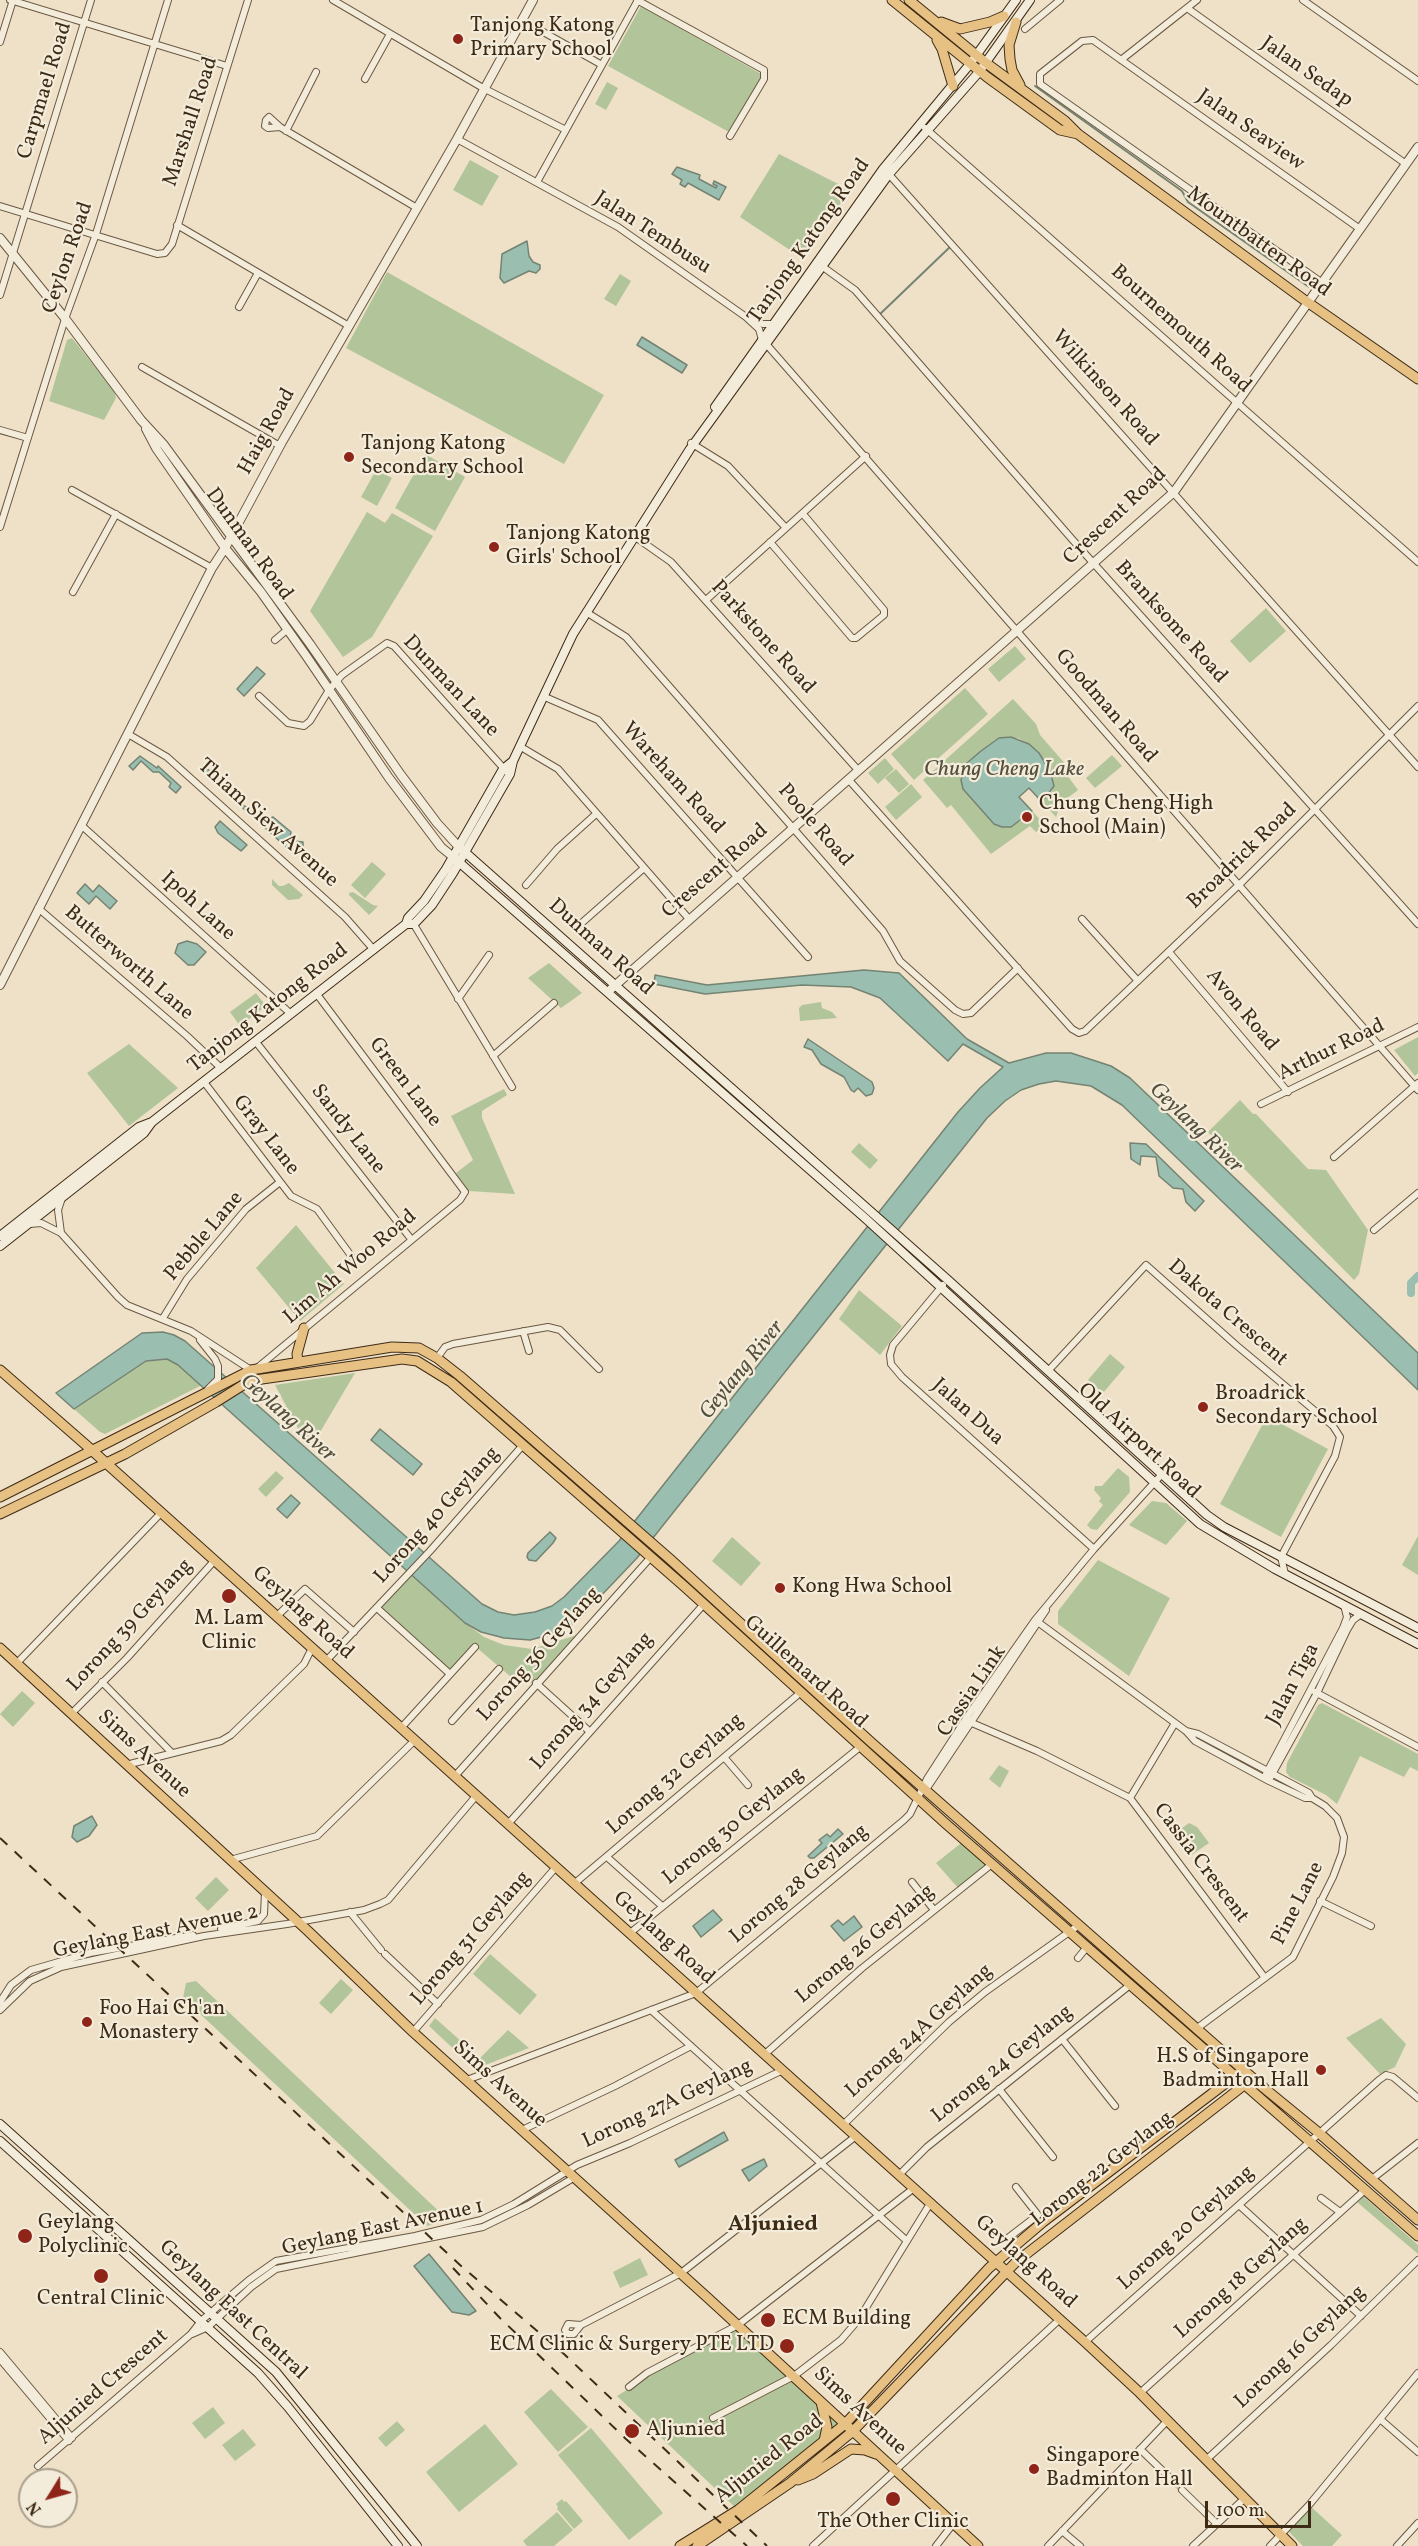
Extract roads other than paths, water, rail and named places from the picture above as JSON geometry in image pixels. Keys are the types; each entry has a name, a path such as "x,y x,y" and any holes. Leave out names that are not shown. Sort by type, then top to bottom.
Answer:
{"main road":[{"name":"Mountbatten Road","path":"892,0 980,72 1060,130 1078,134"},
{"name":"Mountbatten Road","path":"909,0 976,56 1065,121 1078,134 1308,302 1417,376"},
{"name":"Tanjong Katong Road","path":"409,922 446,869 458,846 513,761 545,697 562,656 586,612 691,446 765,342 823,267 920,123 953,86 1016,0"},
{"name":"Tanjong Katong Road","path":"765,342 773,324 886,172 928,130 980,72 1030,0"},
{"path":"933,20 960,29 1004,16"},
{"path":"1016,22 1009,45 1010,59 1012,70 1024,92"},
{"path":"932,33 942,49 953,86"},
{"name":"Tanjong Katong Road","path":"0,1236 139,1127 152,1122 204,1083 316,993 432,905 465,852 507,771"},
{"name":"Dunman Road","path":"458,846 615,984 869,1216"},
{"name":"Dunman Road","path":"452,856 869,1216"},
{"name":"Tanjong Katong Road","path":"0,1246 144,1133 152,1122"},
{"name":"Old Airport Road","path":"869,1216 1216,1521 1418,1628"},
{"name":"Old Airport Road","path":"945,1284 1200,1524 1285,1575 1418,1644"},
{"path":"298,1361 297,1354 304,1328"},
{"name":"Guillemard Road","path":"0,1497 203,1394 228,1379 254,1369 392,1347 419,1348 437,1358 460,1376 625,1528 650,1557 860,1747 1418,2236"},
{"name":"Guillemard Road","path":"0,1514 106,1464 255,1380 388,1360 417,1361 452,1382 523,1445 625,1528 657,1548 924,1789 1252,2078 1418,2220"},
{"name":"Geylang Road","path":"0,1370 162,1512 1060,2319 1140,2393 1292,2546"},
{"name":"Sims Avenue","path":"0,1648 413,2032 681,2273 978,2546"},
{"name":"Lorong 22 Geylang","path":"996,2261 1043,2222 1243,2070"},
{"name":"Lorong 22 Geylang","path":"1006,2270 1252,2078"},
{"name":"Geylang East Central","path":"0,2124 214,2315 292,2390 417,2546"},
{"name":"Geylang East Central","path":"0,2141 258,2373 398,2546"},
{"name":"Aljunied Road","path":"680,2546 738,2510 845,2424 996,2261"},
{"name":"Aljunied Road","path":"698,2546 790,2483 854,2431 1006,2270"},
{"path":"820,2400 827,2427 823,2442"},
{"path":"790,2483 813,2474 851,2449 864,2450 882,2457"}],"street":[{"path":"0,42 12,0 84,24 227,66"},
{"name":"Carpmael Road","path":"0,295 91,0"},
{"name":"Ceylon Road","path":"0,527 65,319 96,234 168,0"},
{"name":"Marshall Road","path":"96,234 157,254 165,253 172,244 248,0"},
{"path":"333,0 483,88 566,130"},
{"name":"Haig Road","path":"0,985 212,568 457,139 533,0"},
{"path":"537,182 637,0 764,70 765,76 730,136"},
{"path":"1025,28 1060,0"},
{"path":"1121,60 1197,0"},
{"path":"1303,0 1418,81"},
{"name":"Jalan Sedap","path":"1187,8 1407,164"},
{"path":"522,20 602,65"},
{"path":"365,79 390,34"},
{"name":"Jalan Seaview","path":"1040,84 1038,79 1040,74 1087,39 1093,40 1360,229"},
{"path":"316,72 283,129 417,208"},
{"name":"Mountbatten Road","path":"1040,84 1321,282"},
{"name":"Bournemouth Road","path":"920,123 1418,562"},
{"name":"Jalan Tembusu","path":"457,139 618,227 746,317"},
{"name":"Crescent Road","path":"607,992 1174,492 1418,147"},
{"name":"Wilkinson Road","path":"886,172 1418,767"},
{"path":"0,206 96,234"},
{"path":"177,225 226,258 258,273 349,326"},
{"name":"Dunman Road","path":"0,238 141,420 164,445 417,797 458,846"},
{"name":"Branksome Road","path":"823,267 855,290 1094,563 1418,924"},
{"path":"239,307 258,273"},
{"path":"746,317 763,324 773,324"},
{"name":"Goodman Road","path":"746,317 759,329 765,342 1016,631 1417,1087"},
{"path":"142,367 280,446"},
{"name":"Dunman Road","path":"141,420 156,448 225,548 288,629 409,805 441,848 452,856"},
{"path":"0,430 28,438"},
{"path":"691,446 729,466 786,528"},
{"path":"706,600 866,456"},
{"path":"72,490 212,568"},
{"path":"73,592 116,514"},
{"path":"770,542 852,638 856,638 884,615 884,610 803,514"},
{"name":"Parkstone Road","path":"634,536 666,556 858,770"},
{"name":"Poole Road","path":"586,612 626,637 883,931 900,961 959,1012 967,1015 971,1013 1018,968"},
{"path":"275,640 288,629"},
{"name":"Dunman Lane","path":"335,682 387,643 394,646 507,771"},
{"path":"259,696 288,723 304,726 310,721 335,682"},
{"name":"Wareham Road","path":"545,697 598,720 808,957"},
{"name":"Broadrick Road","path":"1018,968 1072,1029 1079,1033 1087,1029 1316,809 1418,706"},
{"name":"Thiam Siew Avenue","path":"128,734 167,757 345,917 374,950"},
{"path":"521,747 558,770 689,919"},
{"path":"848,779 1018,968"},
{"path":"526,885 557,849 596,814"},
{"name":"Ipoh Lane","path":"81,825 291,1014"},
{"path":"576,928 644,868"},
{"name":"Butterworth Lane","path":"38,908 222,1069"},
{"path":"1082,919 1138,981"},
{"path":"409,922 512,1087"},
{"name":"Avon Road","path":"1168,952 1288,1092"},
{"path":"458,999 489,955"},
{"name":"Green Lane","path":"316,993 465,1192"},
{"path":"493,1056 554,1003"},
{"name":"Arthur Road","path":"1261,1104 1418,1027"},
{"name":"Sandy Lane","path":"256,1042 411,1239"},
{"name":"Gray Lane","path":"204,1083 293,1198 309,1203 323,1216 352,1257"},
{"path":"1334,1156 1417,1087"},
{"name":"Pebble Lane","path":"163,1318 187,1279 239,1218 280,1182"},
{"name":"Lim Ah Woo Road","path":"254,1369 460,1200 465,1192"},
{"path":"1374,1230 1418,1193"},
{"path":"61,1233 58,1210 62,1197"},
{"path":"24,1227 41,1223 61,1233 118,1298 144,1313 163,1318 191,1331 254,1369"},
{"name":"Dakota Crescent","path":"1048,1371 1146,1264 1236,1345 1333,1426 1340,1437 1335,1456 1281,1557"},
{"name":"Jalan Dua","path":"945,1284 893,1345 890,1355 891,1365 1094,1549"},
{"path":"437,1358 445,1347 453,1344 548,1327 560,1330 599,1369"},
{"path":"524,1330 529,1351"},
{"path":"191,1331 215,1359 218,1366 218,1379 203,1394"},
{"name":"Lorong 40 Geylang","path":"326,1661 408,1575 523,1445"},
{"name":"Cassia Link","path":"919,1798 969,1714 1051,1602 1094,1549 1163,1473"},
{"path":"17,1663 162,1512"},
{"name":"Lorong 36 Geylang","path":"455,1776 650,1557"},
{"path":"1281,1557 1285,1575"},
{"name":"Lorong 39 Geylang","path":"72,1714 128,1658 214,1560"},
{"path":"277,1616 305,1588 354,1632"},
{"name":"Lorong 34 Geylang","path":"508,1824 704,1604"},
{"name":"Jalan Tiga","path":"1314,1691 1347,1617 1344,1605"},
{"name":"Lorong 40 Geylang","path":"377,1608 450,1674"},
{"name":"Jalan Tiga","path":"1268,1777 1347,1630 1353,1620 1361,1614"},
{"name":"Cassia Link","path":"924,1789 972,1723 1037,1622"},
{"name":"Pine Lane","path":"1037,1622 1186,1731 1198,1734 1268,1777 1309,1793 1337,1818 1344,1837 1342,1853 1293,1957 1196,2029"},
{"path":"401,1728 476,1647"},
{"path":"126,1765 218,1742 231,1735 304,1664 312,1648"},
{"path":"452,1721 499,1669"},
{"path":"102,1682 172,1754"},
{"path":"536,1683 589,1731"},
{"path":"1314,1691 1418,1747"},
{"name":"Lorong 32 Geylang","path":"575,1883 800,1693"},
{"name":"Cassia Crescent","path":"972,1723 1130,1798 1265,1978"},
{"name":"Cassia Crescent","path":"1130,1798 1175,1723"},
{"path":"229,1860 317,1836 416,1740"},
{"name":"Lorong 30 Geylang","path":"630,1933 860,1747"},
{"path":"724,1756 748,1785"},
{"name":"Geylang East Avenue 2","path":"0,2010 30,1981 61,1967 204,1936 297,1922 380,1904 388,1900 476,1796"},
{"name":"Lorong 28 Geylang","path":"467,2080 696,1993 904,1820 919,1798"},
{"path":"607,1857 662,1906"},
{"name":"Lorong 26 Geylang","path":"765,2054 861,1969 992,1864"},
{"name":"Lorong 31 Geylang","path":"413,2032 556,1867"},
{"path":"914,1884 934,1910"},
{"name":"Geylang East Avenue 2","path":"0,2002 8,1988 21,1977 31,1970 53,1963 258,1921 264,1914 264,1892"},
{"path":"1320,1901 1371,1926"},
{"path":"350,1912 383,1952 438,2004"},
{"name":"Lorong 24A Geylang","path":"843,2125 976,1999 1079,1925"},
{"path":"1078,1958 1087,1947"},
{"name":"Lorong 24 Geylang","path":"900,2175 927,2147 1130,1985"},
{"path":"651,2010 907,2241"},
{"path":"1062,2039 1115,2106"},
{"path":"522,2130 615,2086 691,2046"},
{"name":"Lorong 27A Geylang","path":"571,2174 783,2070"},
{"name":"Lorong 20 Geylang","path":"1085,2342 1386,2075 1393,2077 1418,2098"},
{"path":"999,2089 1053,2157"},
{"path":"581,2325 681,2273 856,2136"},
{"path":"1372,2180 1418,2143"},
{"name":"Geylang East Avenue 1","path":"204,2324 276,2269 483,2227 528,2205 571,2174"},
{"path":"1008,2238 1038,2215 1016,2187"},
{"path":"629,2387 647,2373 738,2325 914,2188"},
{"name":"Lorong 18 Geylang","path":"1140,2393 1365,2190"},
{"path":"1321,2198 1340,2212"},
{"path":"713,2418 794,2376 830,2349 859,2319 931,2202"},
{"path":"1239,2205 1361,2316"},
{"name":"Lorong 16 Geylang","path":"1206,2460 1418,2260"},
{"path":"813,2546 1060,2319"},
{"name":"Aljunied Crescent","path":"39,2466 204,2324"},
{"path":"0,2352 71,2439"},
{"path":"0,2359 71,2439"},
{"path":"1270,2546 1418,2373"},
{"path":"1380,2419 1418,2452"},
{"path":"1048,2546 1167,2421"},
{"path":"1140,2449 1169,2477"},
{"path":"1182,2490 1217,2524"},
{"path":"1193,2546 1245,2498"},
{"path":"1397,2546 1418,2523"},
{"path":"936,2546 953,2524"},
{"path":"1062,2531 1080,2546"}],"water":[{"path":"677,167 700,175 699,179 716,188 714,181 726,187 719,200 688,183 685,187 680,184 682,180 672,174"},
{"path":"527,241 529,256 533,262 540,265 540,269 536,273 529,271 504,283 500,278 502,254"},
{"path":"642,337 687,365 682,373 637,345"},
{"path":"257,667 265,674 244,696 237,689"},
{"name":"Chung Cheng Lake","path":"1011,737 1029,744 1039,753 1050,771 1054,786 1042,802 1029,788 1019,797 1032,811 1011,827 1002,827 994,824 963,789 961,780 967,763 999,738"},
{"path":"140,756 157,768 158,766 181,787 176,793 169,787 171,783 159,772 153,772 141,761 133,770 129,766"},
{"path":"206,768 220,778 220,781 226,781 227,787 233,787 242,796 240,801 244,806 249,808 253,806 267,819 273,817 291,832 290,838 303,842 303,847 295,855 203,772"},
{"path":"220,821 247,845 241,851 218,833 215,827"},
{"path":"85,884 93,892 99,885 117,901 110,909 96,896 89,904 77,893"},
{"path":"187,941 197,944 206,952 194,965 188,965 175,953 178,944"},
{"name":"Geylang River","path":"864,970 899,973 967,1039 1009,1063 1046,1053 1071,1053 1111,1066 1130,1078 1418,1353 1418,1390 1122,1105 1091,1086 1056,1081 1021,1090 987,1118 637,1558 576,1622 549,1635 530,1640 504,1638 481,1632 465,1623 178,1365 167,1359 146,1361 74,1409 56,1393 142,1333 163,1332 174,1335 185,1341 482,1604 498,1612 514,1615 535,1612 552,1606 564,1597 619,1541 958,1112 1003,1067 963,1044 948,1061 880,998 851,987 802,985 705,994 654,984 655,975 707,985"},
{"path":"808,1039 872,1082 874,1088 872,1094 866,1096 858,1088 854,1092 851,1090 844,1077 821,1064 812,1050 804,1047"},
{"path":"1130,1143 1146,1144 1204,1201 1195,1211 1186,1202 1183,1189 1173,1188 1159,1176 1156,1157 1141,1156 1140,1165 1131,1159"},
{"path":"380,1429 422,1464 413,1475 371,1440"},
{"path":"291,1495 300,1503 287,1518 277,1509"},
{"path":"550,1532 556,1538 553,1543 536,1561 529,1560 528,1553"},
{"path":"92,1816 97,1825 89,1836 77,1842 72,1837 74,1826"},
{"path":"838,1829 843,1834 814,1858 808,1856 822,1843 819,1840 827,1834 830,1837"},
{"path":"713,1910 722,1920 701,1937 693,1926"},
{"path":"854,1916 862,1927 844,1941 831,1926 838,1920 843,1925"},
{"path":"724,2132 728,2140 679,2167 675,2160"},
{"path":"764,2159 767,2166 749,2181 742,2170"},
{"path":"429,2254 476,2311 469,2315 452,2312 436,2293 414,2266"}],"waterway":[{"path":"1035,86 1182,191 1188,202 1309,287"},
{"path":"878,316 951,246"},
{"path":"1411,1293 1411,1283 1418,1276"}],"tunnel":[{"path":"1169,2477 1182,2490"}],"railway":[{"path":"0,1838 460,2265 564,2354 767,2546"},
{"path":"453,2268 500,2318 626,2439 747,2546"}],"place":[{"name":"Tanjong Katong Primary School","path":"458,39"},
{"name":"Tanjong Katong Secondary School","path":"349,457"},
{"name":"Tanjong Katong Girls' School","path":"494,547"},
{"name":"Chung Cheng High School (Main)","path":"1027,817"},
{"name":"Broadrick Secondary School","path":"1203,1407"},
{"name":"Kong Hwa School","path":"780,1588"},
{"name":"M. Lam Clinic","path":"229,1596"},
{"name":"Foo Hai Ch'an Monastery","path":"87,2022"},
{"name":"H.S of Singapore Badminton Hall","path":"1321,2070"},
{"name":"Geylang Polyclinic","path":"25,2236"},
{"name":"Central Clinic","path":"101,2276"},
{"name":"ECM Building","path":"768,2320"},
{"name":"ECM Clinic & Surgery PTE LTD","path":"787,2346"},
{"name":"Aljunied","path":"632,2431"},
{"name":"Singapore Badminton Hall","path":"1034,2469"},
{"name":"The Other Clinic","path":"893,2499"}],"district":[{"name":"Aljunied","path":"773,2226"}]}
